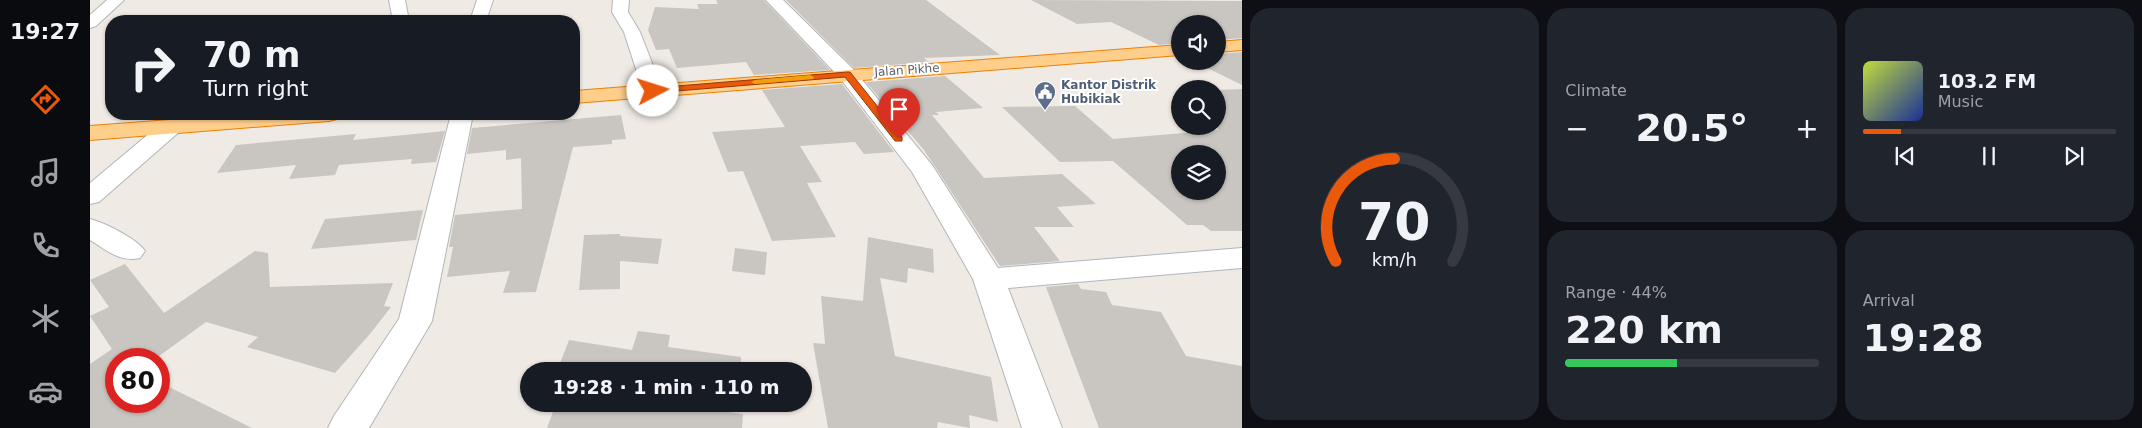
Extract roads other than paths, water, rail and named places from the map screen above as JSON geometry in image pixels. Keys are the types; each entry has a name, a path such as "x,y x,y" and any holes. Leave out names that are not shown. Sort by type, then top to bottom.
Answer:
{"highway":[{"path":"1226,46 1242,45"},
{"name":"Jalan Pikhe","path":"580,96 1171,51"},
{"path":"90,133 250,120"}],"street":[{"path":"90,23 116,0"},
{"path":"397,0 400,15"},
{"path":"480,15 485,0"},
{"path":"621,0 620,12 632,32 653,91"},
{"path":"774,0 847,74 923,170 989,279 1042,428"},
{"path":"348,428 415,321 461,120"},
{"path":"90,196 171,126"},
{"path":"90,228 130,252"},
{"path":"989,279 1242,258"}],"place":[{"name":"Kantor Distrik Hubikiak","path":"1045,111"}]}
